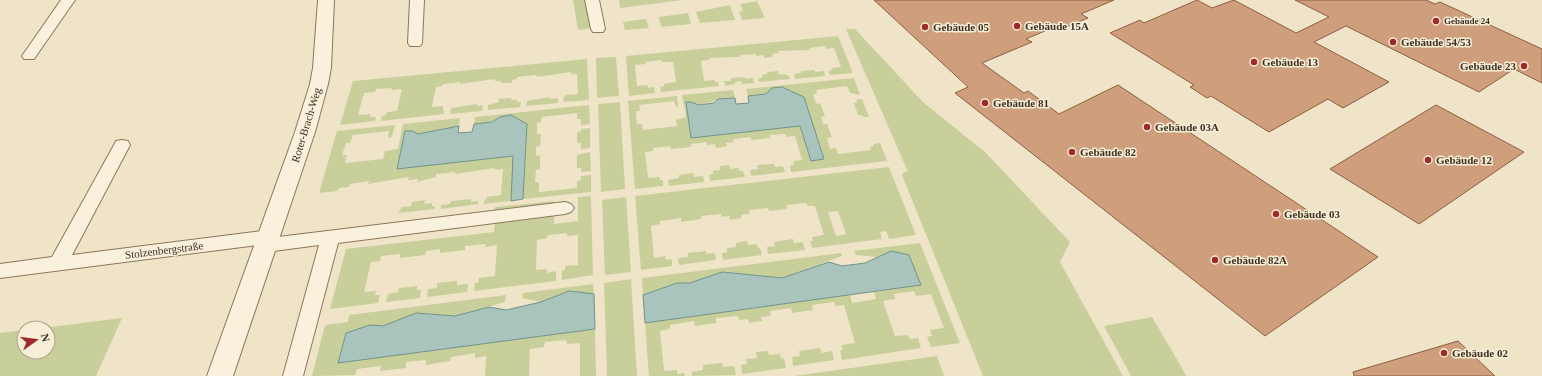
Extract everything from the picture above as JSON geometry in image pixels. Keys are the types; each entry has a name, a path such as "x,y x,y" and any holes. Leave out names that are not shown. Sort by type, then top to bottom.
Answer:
{"street":[{"path":"29,56 68,0"},
{"name":"Roter-Brach-Weg","path":"220,376 305,132 319,84 322,68 326,0"},
{"path":"415,43 417,0"},
{"path":"592,0 598,29"},
{"path":"58,264 122,145"},
{"path":"268,241 330,237 565,208"},
{"path":"293,376 330,237"},
{"name":"Stolzenbergstraße","path":"0,271 268,241"}],"green space":[{"path":"573,0 588,0 594,28 578,30"},
{"path":"619,0 683,0 620,8"},
{"path":"757,1 765,18 742,20 739,12 743,11 740,4"},
{"path":"730,5 735,20 700,23 696,12"},
{"path":"688,13 691,24 661,27 659,17"},
{"path":"646,19 649,28 625,30 623,22"},
{"path":"846,29 855,29 923,102 986,153 1070,242 1060,262 1123,376 983,376 902,175 904,172 908,172"},
{"path":"838,36 853,73 830,75 828,71 832,70 831,68 841,67 834,48 826,49 825,46 809,48 810,50 778,51 779,53 772,54 773,57 764,58 764,55 756,56 756,54 740,55 740,57 710,58 709,60 701,61 704,81 715,80 715,82 718,82 719,86 661,92 660,87 664,86 664,84 676,82 673,62 662,62 661,60 635,65 637,86 648,85 648,88 654,87 655,93 629,96 626,56"},
{"path":"616,57 619,96 597,98 596,58"},
{"path":"587,59 589,100 564,102 563,98 566,95 578,94 577,74 571,74 571,72 537,77 536,75 517,77 517,79 512,80 512,83 501,83 501,81 495,81 495,79 460,84 460,82 443,84 442,86 436,87 432,107 443,106 444,114 381,121 382,116 386,115 387,112 397,111 402,89 376,89 375,92 364,93 358,115 370,114 370,117 376,117 375,121 340,125 353,81"},
{"path":"815,70 815,72 824,71 825,76 795,79 794,74 801,73 801,71"},
{"path":"778,71 778,74 788,75 790,79 759,82 758,78 762,78 762,75 767,74 767,72"},
{"path":"745,77 746,79 753,78 754,83 742,84 741,81 725,86 724,81 731,81 731,78"},
{"path":"854,78 860,95 850,93 847,86 816,90 817,94 813,94 816,104 820,103 825,116 821,117 823,124 827,124 832,137 827,138 830,149 836,148 838,154 871,150 870,147 874,146 873,144 880,143 887,161 791,172 790,165 794,165 793,161 802,160 795,136 786,137 786,134 770,135 770,138 751,140 751,137 733,139 734,142 726,143 727,146 716,148 715,144 707,145 706,142 691,144 691,147 671,149 670,146 653,148 653,151 645,152 648,178 660,177 660,180 663,180 663,186 635,189 628,101 677,96 678,107 676,107 674,101 639,105 640,111 636,111 637,124 642,124 643,130 677,126 676,120 686,117 682,95 733,90 735,98 721,99 702,104 691,102 691,138 800,126 811,161 824,159 804,97 772,88 766,94 748,96 746,89"},
{"path":"549,97 549,99 558,98 558,103 526,106 527,101"},
{"path":"511,98 511,100 521,102 520,107 488,110 488,105 499,102 499,99"},
{"path":"862,99 869,117 858,115 854,103 857,103 856,100"},
{"path":"620,102 625,189 601,192 598,104"},
{"path":"477,104 477,106 483,105 482,111 450,114 451,108"},
{"path":"589,105 590,124 581,125 581,119 577,119 577,113 542,117 541,122 537,123 537,134 541,134 540,146 536,147 536,156 540,155 540,169 536,170 535,182 539,182 539,192 577,188 577,181 581,180 581,176 591,175 591,192 523,199 527,124 500,117 492,122 474,124 475,117"},
{"path":"460,118 459,126 418,134 514,156 511,201 483,204 487,197 501,195 503,169 495,170 495,168 455,174 455,172 436,174 436,177 417,182 418,179 408,180 409,177 368,184 369,181 350,184 349,187 339,188 337,191 319,193 337,131 395,125 392,137 388,138 389,131 353,135 350,143 346,143 342,155 347,155 345,163 383,159 385,151 398,149 403,124","holes":["405,131 412,131 418,134"]},
{"path":"590,128 590,148 581,149 581,143 577,143 577,132 581,131 581,129"},
{"path":"590,152 591,171 581,172 581,168 577,168 577,155"},
{"path":"774,164 775,167 783,166 785,172 751,176 750,170 758,169 757,165"},
{"path":"729,165 730,169 739,168 739,171 743,171 745,177 710,181 709,175 713,174 713,171 720,170 720,166"},
{"path":"889,167 916,235 889,239 886,231 880,232 882,239 812,248 810,241 813,241 812,237 824,235 815,206 808,206 806,203 787,205 787,209 769,211 768,208 749,210 750,214 741,215 741,218 730,220 729,216 721,217 721,214 701,216 701,219 681,222 681,218 660,221 660,224 651,226 654,258 665,256 666,260 672,259 672,266 641,270 635,196","holes":["838,211 846,234 836,236 828,212"]},
{"path":"693,173 694,177 703,176 704,182 669,186 668,180 679,178 679,175"},
{"path":"591,196 593,275 562,280 562,271 565,270 565,266 578,265 578,235 567,236 567,233 548,235 547,238 537,240 536,270 547,269 547,273 556,271 556,281 474,291 475,283 478,283 479,278 495,276 497,245 485,247 485,244 465,246 465,250 440,253 440,249 426,251 425,255 400,258 400,254 381,256 380,261 371,262 364,292 376,291 375,295 380,295 378,303 330,309 346,249 494,232 495,222 554,215 554,224 578,221 578,197"},
{"path":"626,197 631,272 605,275 602,200"},
{"path":"471,199 471,202 478,201 478,204 441,209 441,205 450,204 451,201"},
{"path":"425,200 424,204 432,203 432,206 435,206 435,209 398,213 402,207 411,206 412,202"},
{"path":"554,201 554,203 494,210 495,207"},
{"path":"793,239 794,243 803,242 805,250 768,254 767,247 775,246 774,242"},
{"path":"747,241 748,245 757,244 762,255 723,260 722,253 727,252 727,248 736,247 736,243"},
{"path":"920,243 960,343 931,347 927,337 932,336 930,330 944,328 931,294 916,296 914,291 894,294 895,299 883,301 895,336 908,335 910,339 918,338 921,348 842,360 840,350 843,350 841,345 855,343 844,305 836,306 834,302 812,305 813,310 792,313 791,308 770,311 771,316 761,317 762,321 749,323 748,319 739,320 738,316 716,318 716,323 695,326 694,321 670,325 670,329 660,331 664,371 677,370 677,374 684,373 685,376 649,376 645,323 850,295 852,303 876,299 874,292 921,285 891,251 877,257 856,255 854,251"},
{"path":"706,251 706,254 715,253 716,260 679,265 678,258 688,257 688,253"},
{"path":"841,253 842,256 782,278 722,272 690,283 677,283 643,295 642,278"},
{"path":"631,279 637,376 607,376 604,283"},
{"path":"457,281 457,285 468,284 467,292 427,297 428,289 437,288 437,283"},
{"path":"593,284 594,294 569,291 541,302 522,298 523,293"},
{"path":"417,286 417,290 421,290 420,298 386,302 388,294 398,292 399,288"},
{"path":"506,295 505,302 456,316 416,313 383,326 370,325 346,333 339,363 595,329 596,376 580,376 580,343 567,344 566,340 545,342 544,347 530,349 529,376 485,376 486,356 475,358 475,353 451,357 450,361 426,365 426,360 406,362 406,368 380,371 381,366 357,369 355,375 312,376 325,325 348,322 349,315"},
{"path":"1152,317 1186,376 1131,376 1104,326"},
{"path":"122,318 96,376 0,376 0,333 16,331 16,360 56,360 56,326"},
{"path":"820,348 822,353 832,351 834,360 793,366 792,357 800,356 799,351"},
{"path":"768,351 769,355 780,354 781,359 784,358 786,368 742,374 741,365 747,364 746,359 757,358 756,352"},
{"path":"937,356 944,376 794,376"},
{"path":"722,363 723,367 734,366 736,375 692,376 692,372 703,370 703,365"}],"water":[{"path":"782,87 804,97 824,159 811,161 800,126 691,138 686,102 699,105 714,103 718,99 735,98 736,104 749,103 748,96 766,94 772,88"},
{"path":"511,115 527,124 523,199 511,201 513,156 397,169 405,131 412,131 418,134 459,126 458,133 472,132 474,124 492,122 500,117"},
{"path":"891,251 909,255 921,285 645,323 643,295 677,283 690,283 722,272 782,278 829,262 842,266 865,263"},
{"path":"569,291 594,294 595,329 338,363 346,333 370,325 383,326 416,313 455,316 489,307 506,310 541,302"}],"building":[{"path":"874,0 1114,0 1081,14 1088,18 1064,28 1059,25 1026,39 1032,42 982,63 1024,93 1028,91 1059,114 1118,85 1378,257 1265,336 955,93 968,87"},
{"name":"Gebäude 13","path":"1197,0 1212,8 1234,0 1296,33 1329,17 1295,0 1426,0 1435,4 1440,2 1542,49 1542,83 1514,69 1479,92 1346,26 1314,42 1389,82 1343,108 1328,99 1269,132 1211,96 1207,98 1190,87 1194,85 1110,33 1140,20 1144,23"},
{"name":"Gebäude 12","path":"1436,105 1524,152 1419,224 1330,169"},
{"name":"Gebäude 02","path":"1458,341 1495,376 1354,376 1353,372"}],"place":[{"name":"Gebäude 24","path":"1436,21"},
{"name":"Gebäude 15A","path":"1017,26"},
{"name":"Gebäude 05","path":"925,27"},
{"name":"Gebäude 54/53","path":"1393,42"},
{"name":"Gebäude 13","path":"1254,62"},
{"name":"Gebäude 23","path":"1524,66"},
{"name":"Gebäude 81","path":"985,103"},
{"name":"Gebäude 03A","path":"1147,127"},
{"name":"Gebäude 82","path":"1072,152"},
{"name":"Gebäude 12","path":"1428,160"},
{"name":"Gebäude 03","path":"1276,214"},
{"name":"Gebäude 82A","path":"1215,260"},
{"name":"Gebäude 02","path":"1444,353"}]}
